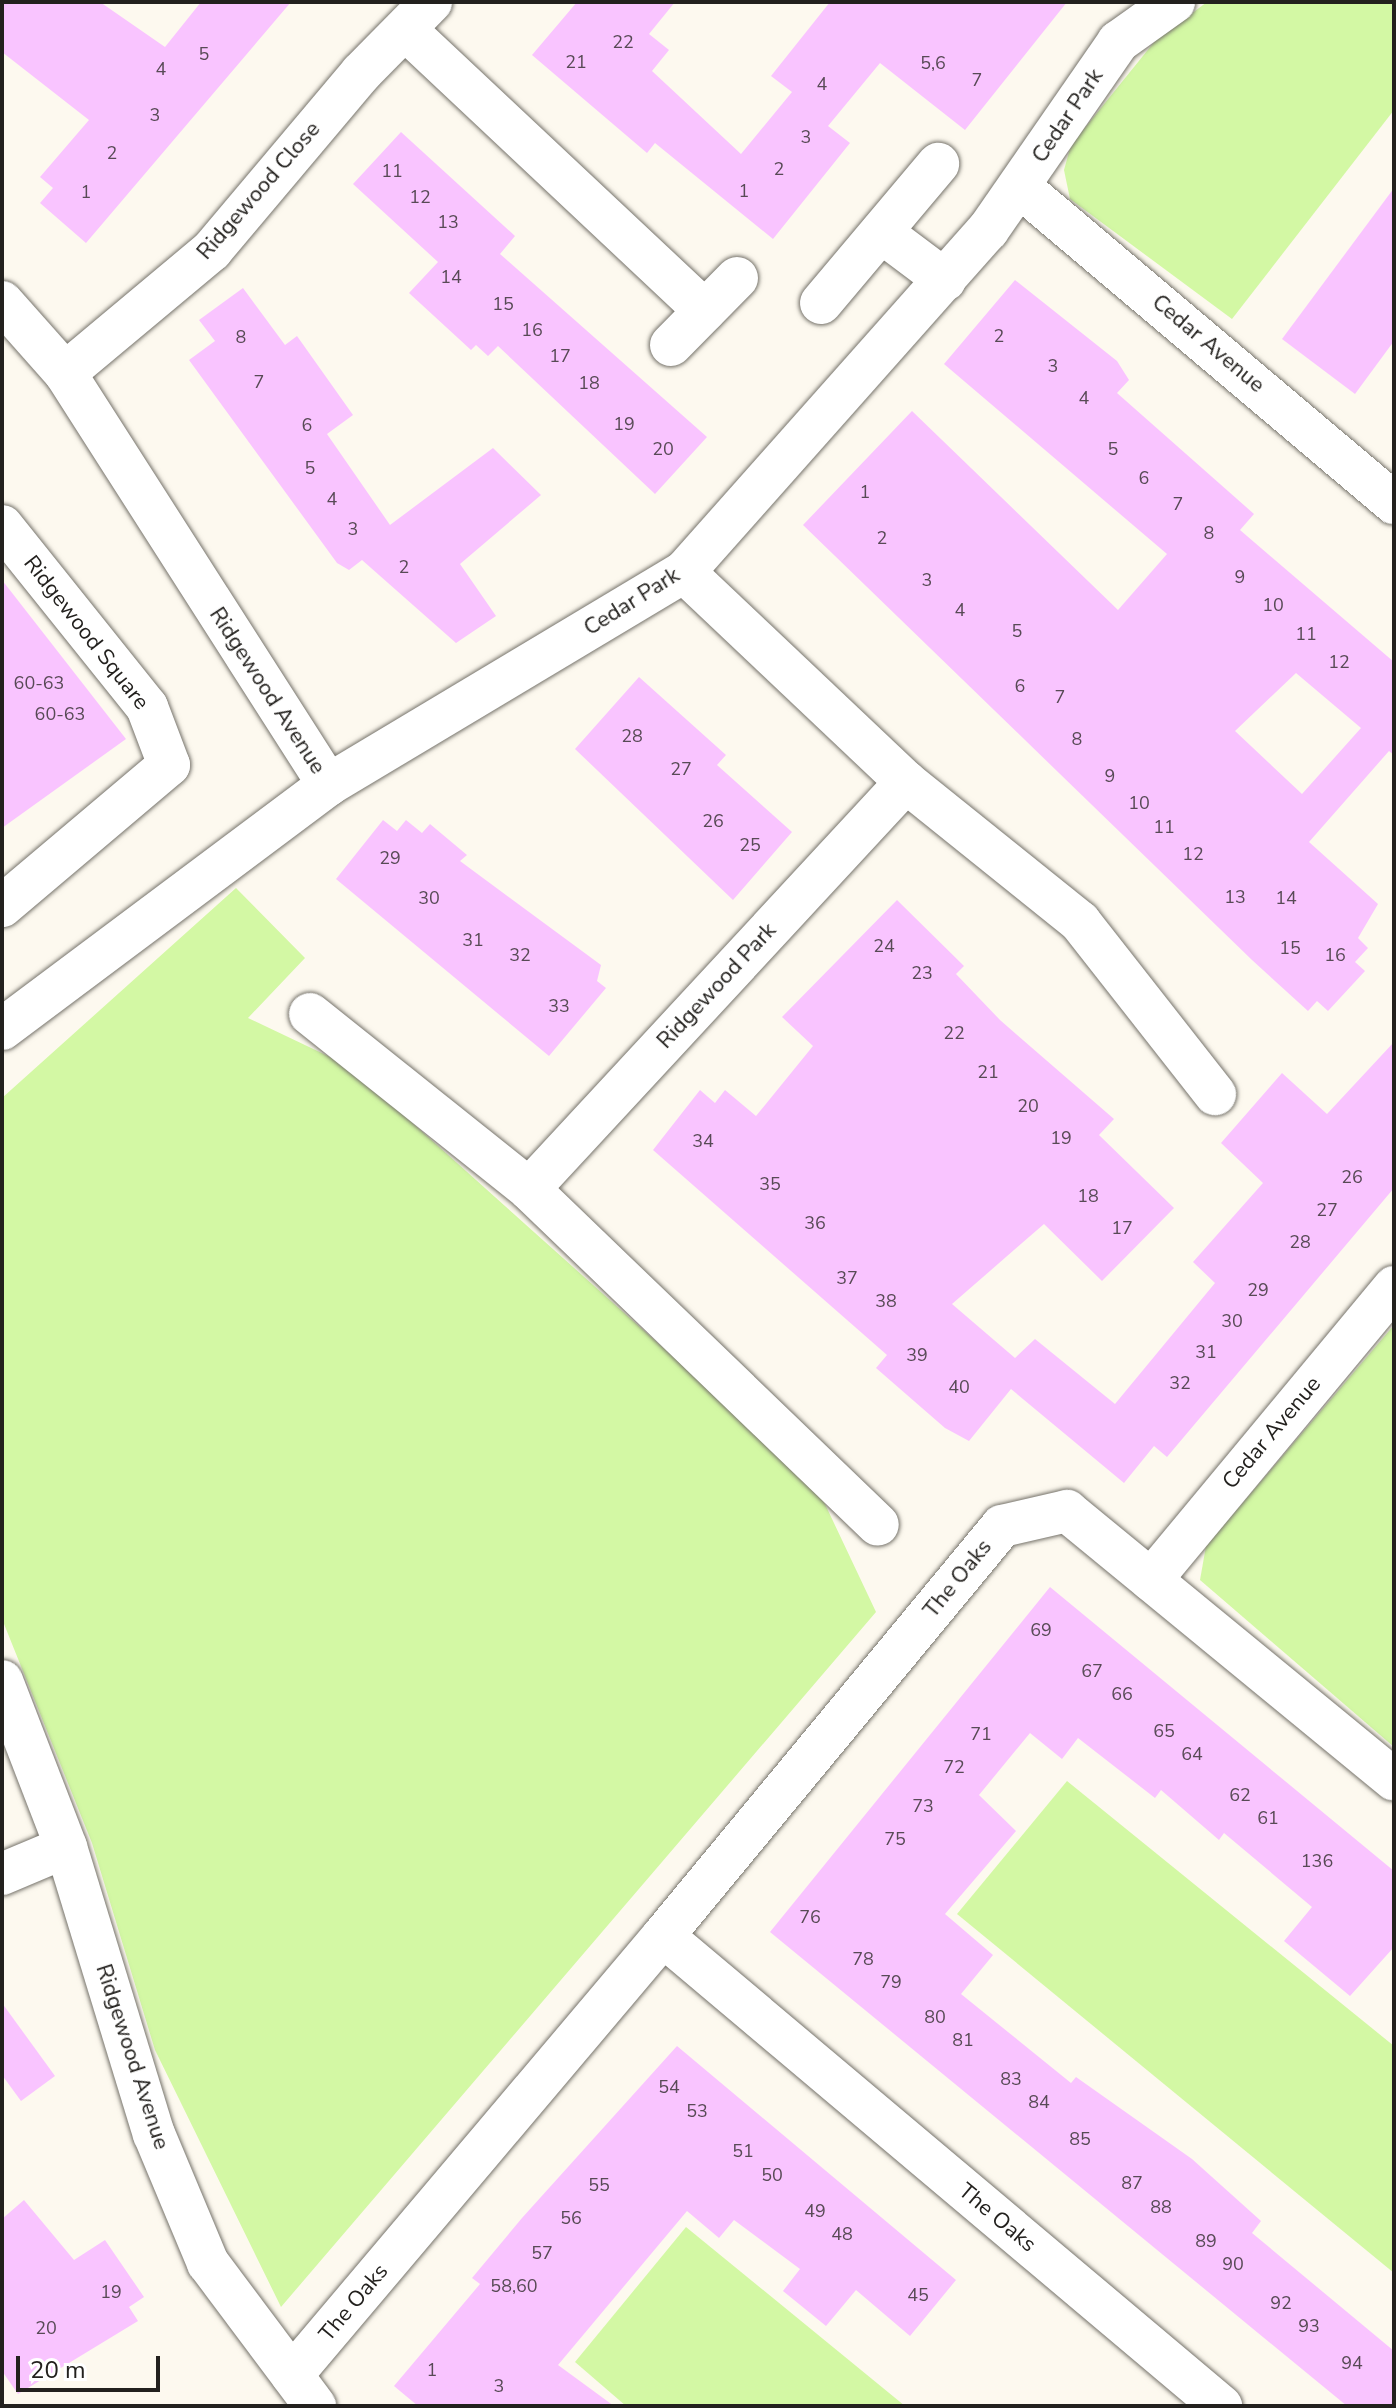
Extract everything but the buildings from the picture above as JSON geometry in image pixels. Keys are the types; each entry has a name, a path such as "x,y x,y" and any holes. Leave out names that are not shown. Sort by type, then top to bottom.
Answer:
{"street":[{"name":"Cedar Park","path":"328,785 684,572 945,280 1020,187 1118,42 1174,2"},
{"name":"Ridgewood Close","path":"65,373 212,250 361,73 419,17 705,311"},
{"path":"821,303 938,164"},
{"name":"Cedar Avenue","path":"1020,187 1392,498"},
{"path":"881,232 945,280"},
{"path":"671,345 737,278"},
{"name":"Ridgewood Avenue","path":"2,302 65,373 328,785 2,1029"},
{"name":"Ridgewood Square","path":"2,526 147,707 169,765 2,906"},
{"path":"684,572 906,782 1080,922 1215,1094"},
{"name":"Ridgewood Park","path":"529,1189 906,782"},
{"path":"310,1014 529,1189 878,1525"},
{"name":"Cedar Avenue","path":"1151,1580 1394,1287"},
{"name":"The Oaks","path":"304,2391 663,1936 1002,1526 1067,1511 1394,1780"},
{"name":"Ridgewood Avenue","path":"2,1681 66,1847 154,2134 208,2263 304,2391"},
{"path":"2,1874 66,1847"},
{"name":"The Oaks","path":"663,1936 1221,2406"}],"green space":[{"path":"1207,2 1394,2 1394,110 1232,319 1070,199 1064,170 1071,145 1155,41"},
{"path":"236,888 305,958 248,1018 349,1066 816,1485 876,1612 281,2307 155,2050 92,1843 2,1619 2,1098"},
{"path":"1394,1325 1394,1747 1200,1580 1206,1546"},
{"path":"1067,1781 1394,2046 1394,2273 957,1914"},
{"path":"686,2227 905,2406 626,2406 575,2362"}]}
